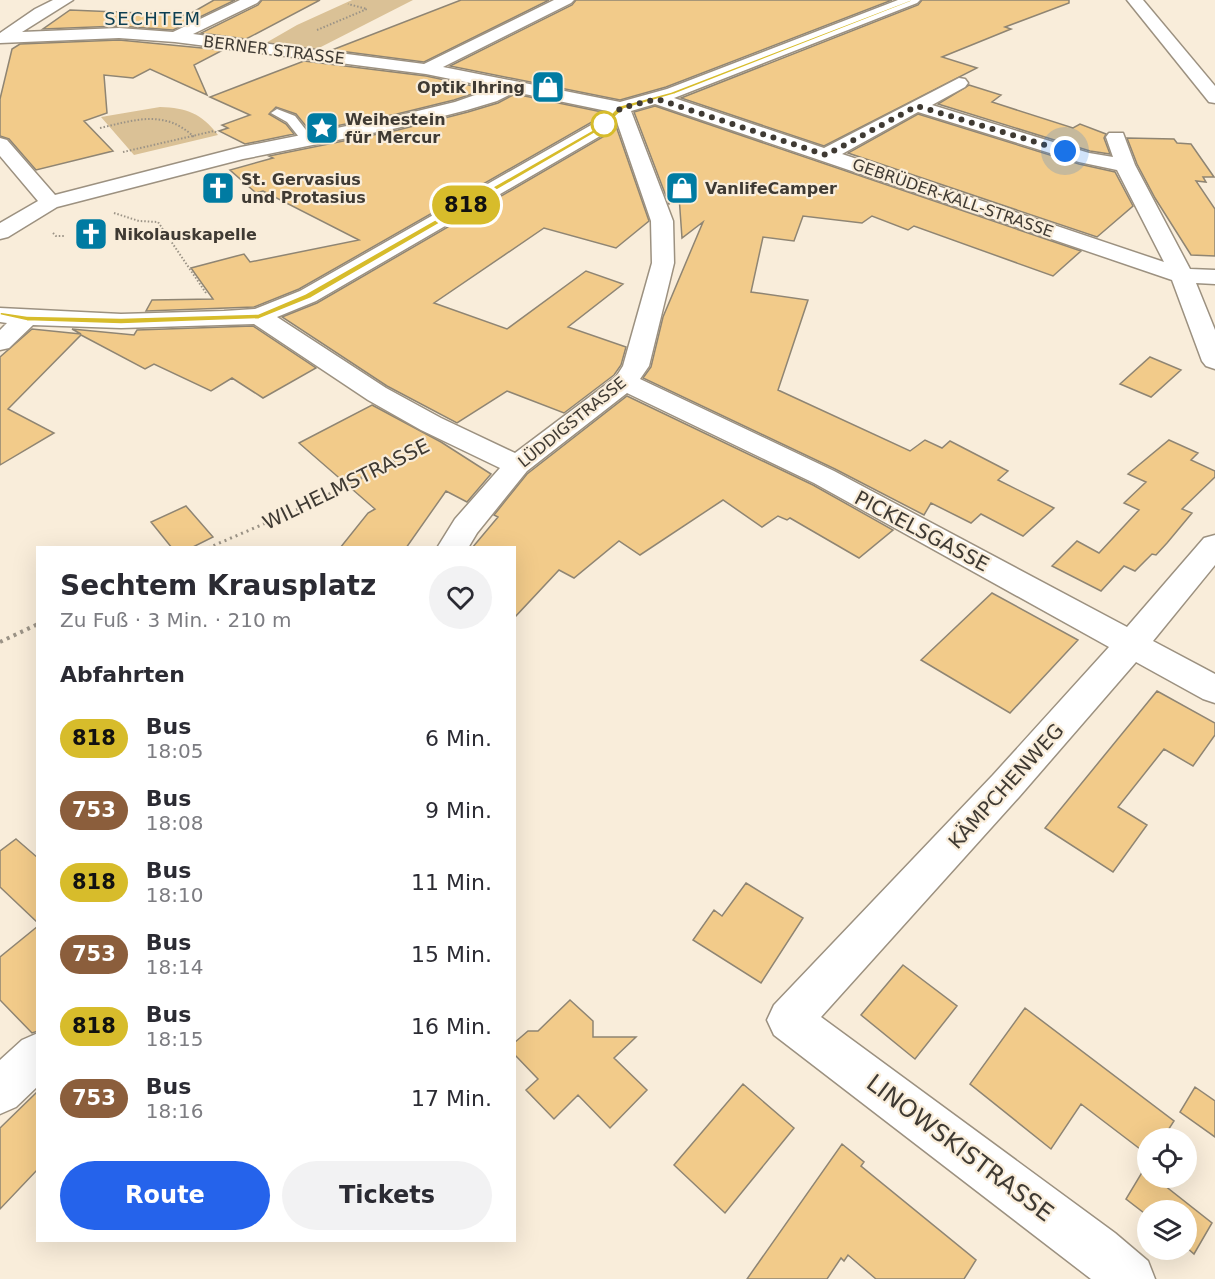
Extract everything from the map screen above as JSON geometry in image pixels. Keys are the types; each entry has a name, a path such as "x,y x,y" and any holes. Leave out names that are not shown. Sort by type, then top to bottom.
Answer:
{"street":[{"path":"1,43 41,12 65,0"},
{"path":"175,38 252,0"},
{"path":"426,69 566,0"},
{"path":"0,315 121,321 259,316 318,290 600,128 621,108 657,99 912,0"},
{"path":"1135,0 1215,98"},
{"name":"BERNER STRASSE","path":"1,43 119,33 175,38 426,69 621,108"},
{"path":"826,155 959,83"},
{"path":"0,232 50,202 241,153 461,106 491,97 511,87"},
{"name":"GEBRÜDER-KALL-STRASSE","path":"657,99 1182,276 1215,277"},
{"path":"917,106 1086,158 1125,165"},
{"name":"LÜDDIGSTRASSE","path":"453,546 466,526 517,465 625,382 636,366 663,263 662,221 645,168 621,108"},
{"path":"1116,137 1125,165 1182,276 1215,361"},
{"path":"0,144 50,202"},
{"name":"WILHELMSTRASSE","path":"259,316 377,394 450,434 517,465"},
{"path":"0,343 27,318"},
{"name":"PICKELSGASSE","path":"625,382 824,477 1215,690"},
{"name":"KÄMPCHENWEG","path":"789,1020 1133,645 1215,545"},
{"name":"LINOWSKISTRASSE","path":"789,1020 1097,1251 1130,1279"},
{"path":"0,1091 36,1057"}],"lane":[{"path":"294,106 276,113 291,119 307,140"}],"path":[{"path":"284,51 316,31 367,9 348,4"},
{"path":"100,128 141,119 170,120 187,130 197,143"},
{"path":"123,152 193,136"},
{"path":"158,222 224,318"},
{"path":"54,233 56,236 64,236"},
{"name":"WILHELMSTRASSE","path":"213,546 303,507 450,434"},
{"path":"0,642 36,625"}],"shaded area":[{"path":"352,0 413,0 315,50 264,44 297,25"},
{"path":"160,107 193,113 206,121 218,135 134,155 101,117"}],"building":[{"path":"214,0 235,0 173,30 119,26 43,29 70,10 188,15"},
{"path":"262,0 320,0 246,39 201,33 258,5"},
{"path":"461,0 549,0 424,62 332,50"},
{"path":"576,0 892,0 666,87 620,100 450,66 572,5"},
{"path":"922,0 1069,0 1069,3 1005,27 1011,29 942,57 977,68 824,146 681,98 918,5"},
{"path":"119,40 223,50 194,65 207,95 150,69 133,78 104,75 107,113 84,121 113,151 36,170 9,139 0,136 0,99 12,49 20,44"},
{"path":"304,61 426,76 487,89 397,114 310,131 296,114 276,107 269,114 286,124 294,134 245,144 219,131 228,128 222,125 250,115 210,97"},
{"path":"969,85 1001,95 992,102 1073,128 1080,124 1106,134 1104,138 1110,154 1090,151 938,104"},
{"path":"515,94 602,112 592,122 299,289 254,307 146,311 152,300 213,299 191,268 244,254 250,262 359,240 263,191 256,193 230,170 273,158 269,156 398,130 468,112 498,103"},
{"path":"655,106 1081,251 1053,276 914,226 908,230 872,216 862,223 803,216 794,241 763,237 751,292 808,300 778,390 910,451 925,440 942,448 950,441 1008,471 998,480 1054,508 1023,536 981,514 971,523 931,503 924,515 835,469 643,378 651,367 663,317 703,222 682,238 679,196 669,204 634,112"},
{"path":"918,114 1079,164 1115,172 1133,206 1097,237 848,153"},
{"path":"616,126 649,221 616,248 544,228 434,303 507,329 586,271 623,284 568,327 626,347 621,365 614,375 564,413 507,391 457,423 387,386 282,317 317,303 608,134"},
{"path":"1127,138 1174,139 1177,143 1191,144 1214,177 1203,177 1206,182 1196,181 1215,209 1215,256 1191,255 1155,198 1137,164"},
{"path":"253,326 316,368 263,398 232,378 211,391 154,364 145,369 81,335 8,409 54,433 0,465 0,357 32,329 81,334 72,329 134,335 137,330"},
{"path":"1150,357 1181,370 1151,397 1120,384"},
{"path":"627,396 813,485 893,530 859,558 790,518 787,520 778,516 762,527 723,500 640,555 619,541 574,578 559,570 516,616 516,546 474,546 498,517 494,515 527,474"},
{"path":"372,405 441,442 491,474 467,502 446,491 407,546 342,546 368,513 375,509 299,443"},
{"path":"1169,440 1198,453 1191,460 1215,471 1215,477 1182,509 1192,513 1156,555 1152,554 1135,571 1124,566 1101,591 1052,566 1077,541 1099,553 1139,510 1124,503 1146,482 1128,474"},
{"path":"186,506 213,537 195,546 170,546 151,522"},
{"path":"992,593 1078,640 1010,713 921,660"},
{"path":"1157,691 1215,723 1215,735 1193,766 1164,749 1118,807 1147,825 1113,872 1045,828"},
{"path":"16,839 36,856 36,921 0,887 0,851"},
{"path":"746,883 803,918 761,983 693,940 714,910 722,916"},
{"path":"36,928 36,1032 32,1033 0,1000 0,957"},
{"path":"903,965 957,1006 915,1059 861,1015"},
{"path":"570,1000 593,1021 593,1037 636,1037 614,1058 647,1090 610,1128 578,1095 554,1119 526,1090 538,1079 516,1056 516,1041 528,1031 538,1031"},
{"path":"1025,1008 1174,1121 1169,1128 1137,1128 1137,1147 1081,1104 1051,1149 970,1084"},
{"path":"743,1084 794,1128 725,1213 674,1165"},
{"path":"1195,1087 1215,1101 1215,1137 1180,1112"},
{"path":"36,1093 36,1171 0,1209 0,1128"},
{"path":"842,1144 864,1162 861,1166 976,1260 964,1279 876,1279 848,1255 844,1261 841,1258 827,1279 747,1279"},
{"path":"1137,1181 1137,1188 1168,1188 1183,1200 1137,1200 1137,1208 1126,1199"},
{"path":"1197,1211 1212,1223 1197,1249"}],"bus line":[{"name":"818","path":"0,315 121,321 259,316 308,296 600,128 621,108 657,99 912,0"}],"place":[{"name":"Optik Ihring","path":"548,87"},
{"name":"Weihestein für Mercur","path":"322,128"},
{"name":"St. Gervasius und Protasius","path":"218,188"},
{"name":"VanlifeCamper","path":"682,188"},
{"name":"Nikolauskapelle","path":"91,234"}],"district":[{"name":"SECHTEM","path":"153,18"}],"route":[{"path":"604,124 600,128 621,108 657,99 826,155 917,106 1065,151"}]}
